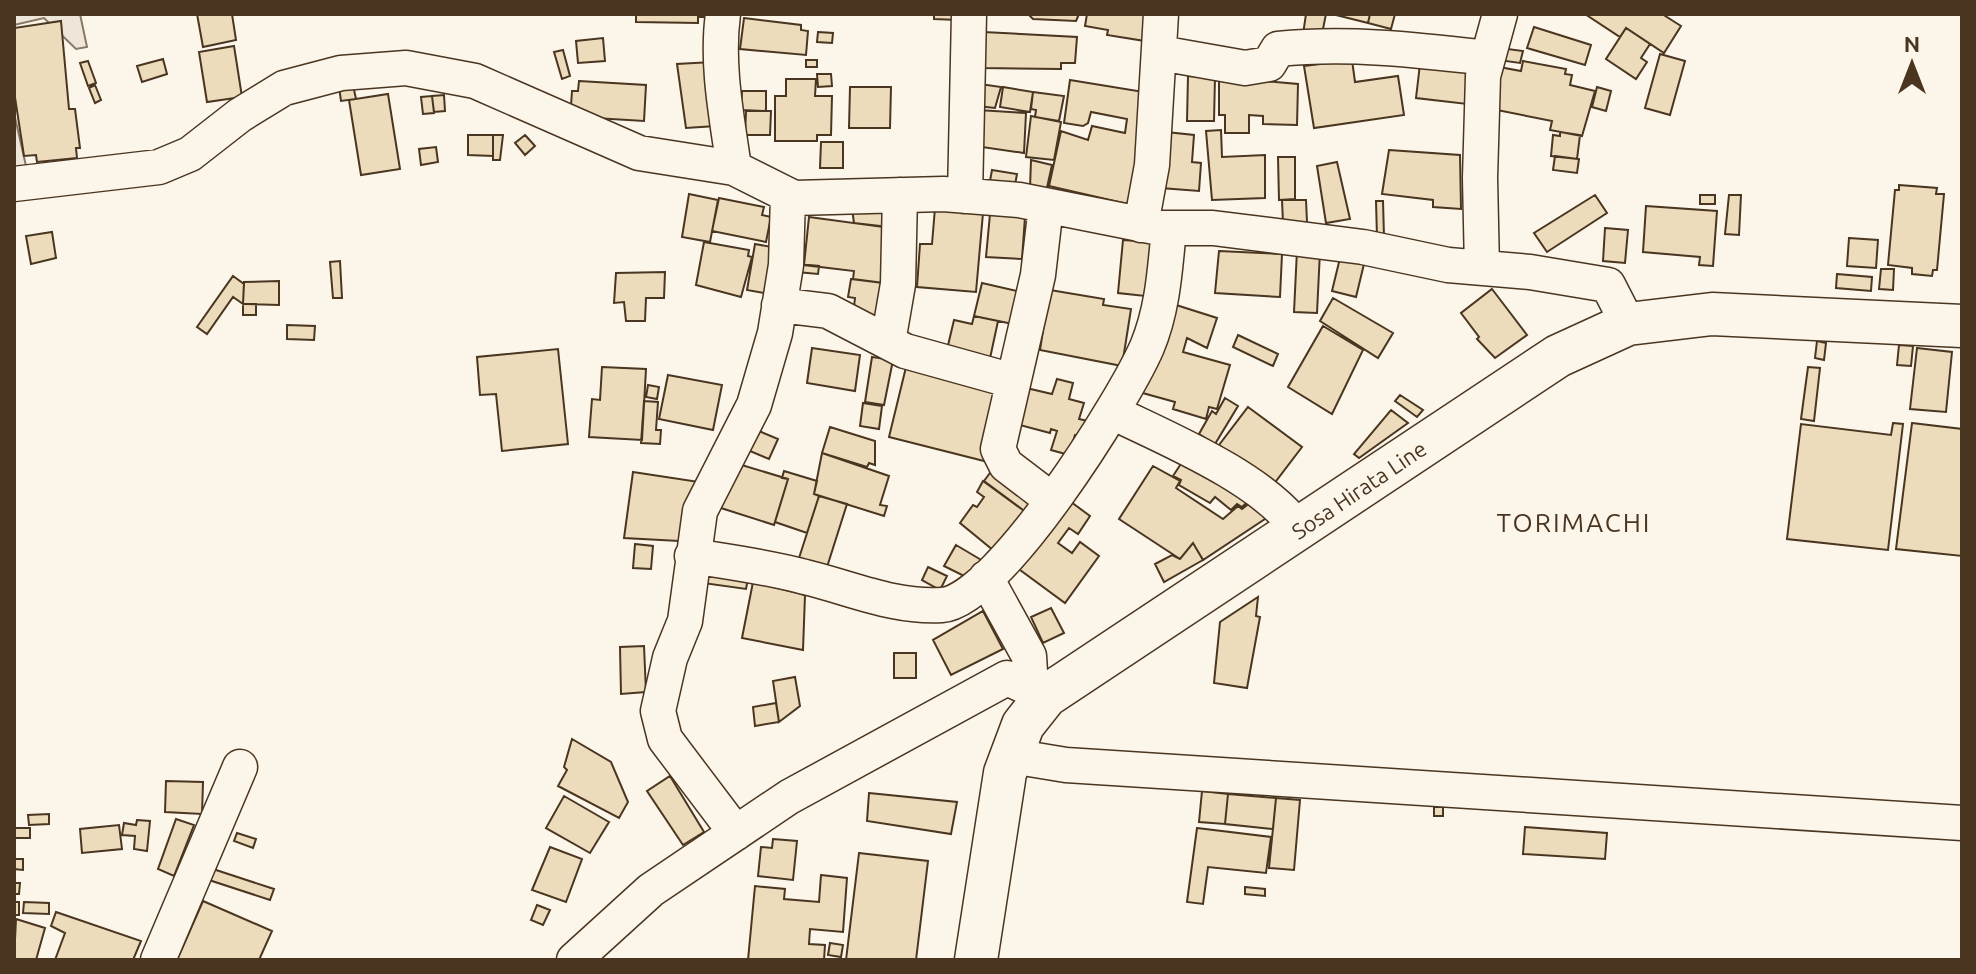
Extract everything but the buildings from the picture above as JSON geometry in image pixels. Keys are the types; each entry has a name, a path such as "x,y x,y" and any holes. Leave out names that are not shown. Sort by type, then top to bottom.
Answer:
{"main road":[{"name":"Sosa Hirata Line","path":"976,960 1005,773 1038,692 1299,530 1558,356 1628,324 1712,314 1962,326"}],"street":[{"path":"723,14 720,33 723,89 734,168"},
{"path":"965,196 969,14"},
{"path":"692,556 805,577 892,602 945,605 971,591 1007,560 1098,437 1147,347 1163,292 1152,165 1161,14"},
{"path":"1482,268 1480,164 1483,76 1500,14"},
{"path":"1160,53 1245,68 1269,64 1278,49 1327,44 1398,47 1488,58"},
{"path":"14,184 159,167 190,154 240,115 284,88 341,73 406,68 475,81 639,153 734,168 794,198 965,196 1046,206 1155,226 1213,228 1333,243 1608,285 1628,324"},
{"path":"736,833 665,739 658,711 670,658 685,621 700,511 754,405 786,265 788,195"},
{"path":"888,342 898,284 900,195"},
{"path":"1046,206 1038,275 998,449 1006,465 1052,500"},
{"path":"779,305 828,311 905,351 1013,381"},
{"path":"1112,412 1200,455 1285,509 1299,530"},
{"path":"986,578 1029,656 1038,692"},
{"path":"574,960 651,890 789,797 1007,678 1038,692"},
{"path":"1012,756 1066,765 1962,823"},
{"path":"158,960 240,767"}],"shaded area":[{"path":"14,14 80,14 87,47 76,49 44,18 14,25"},
{"path":"14,113 26,166 14,168"}],"district":[{"name":"TORIMACHI","path":"1574,523"}]}
